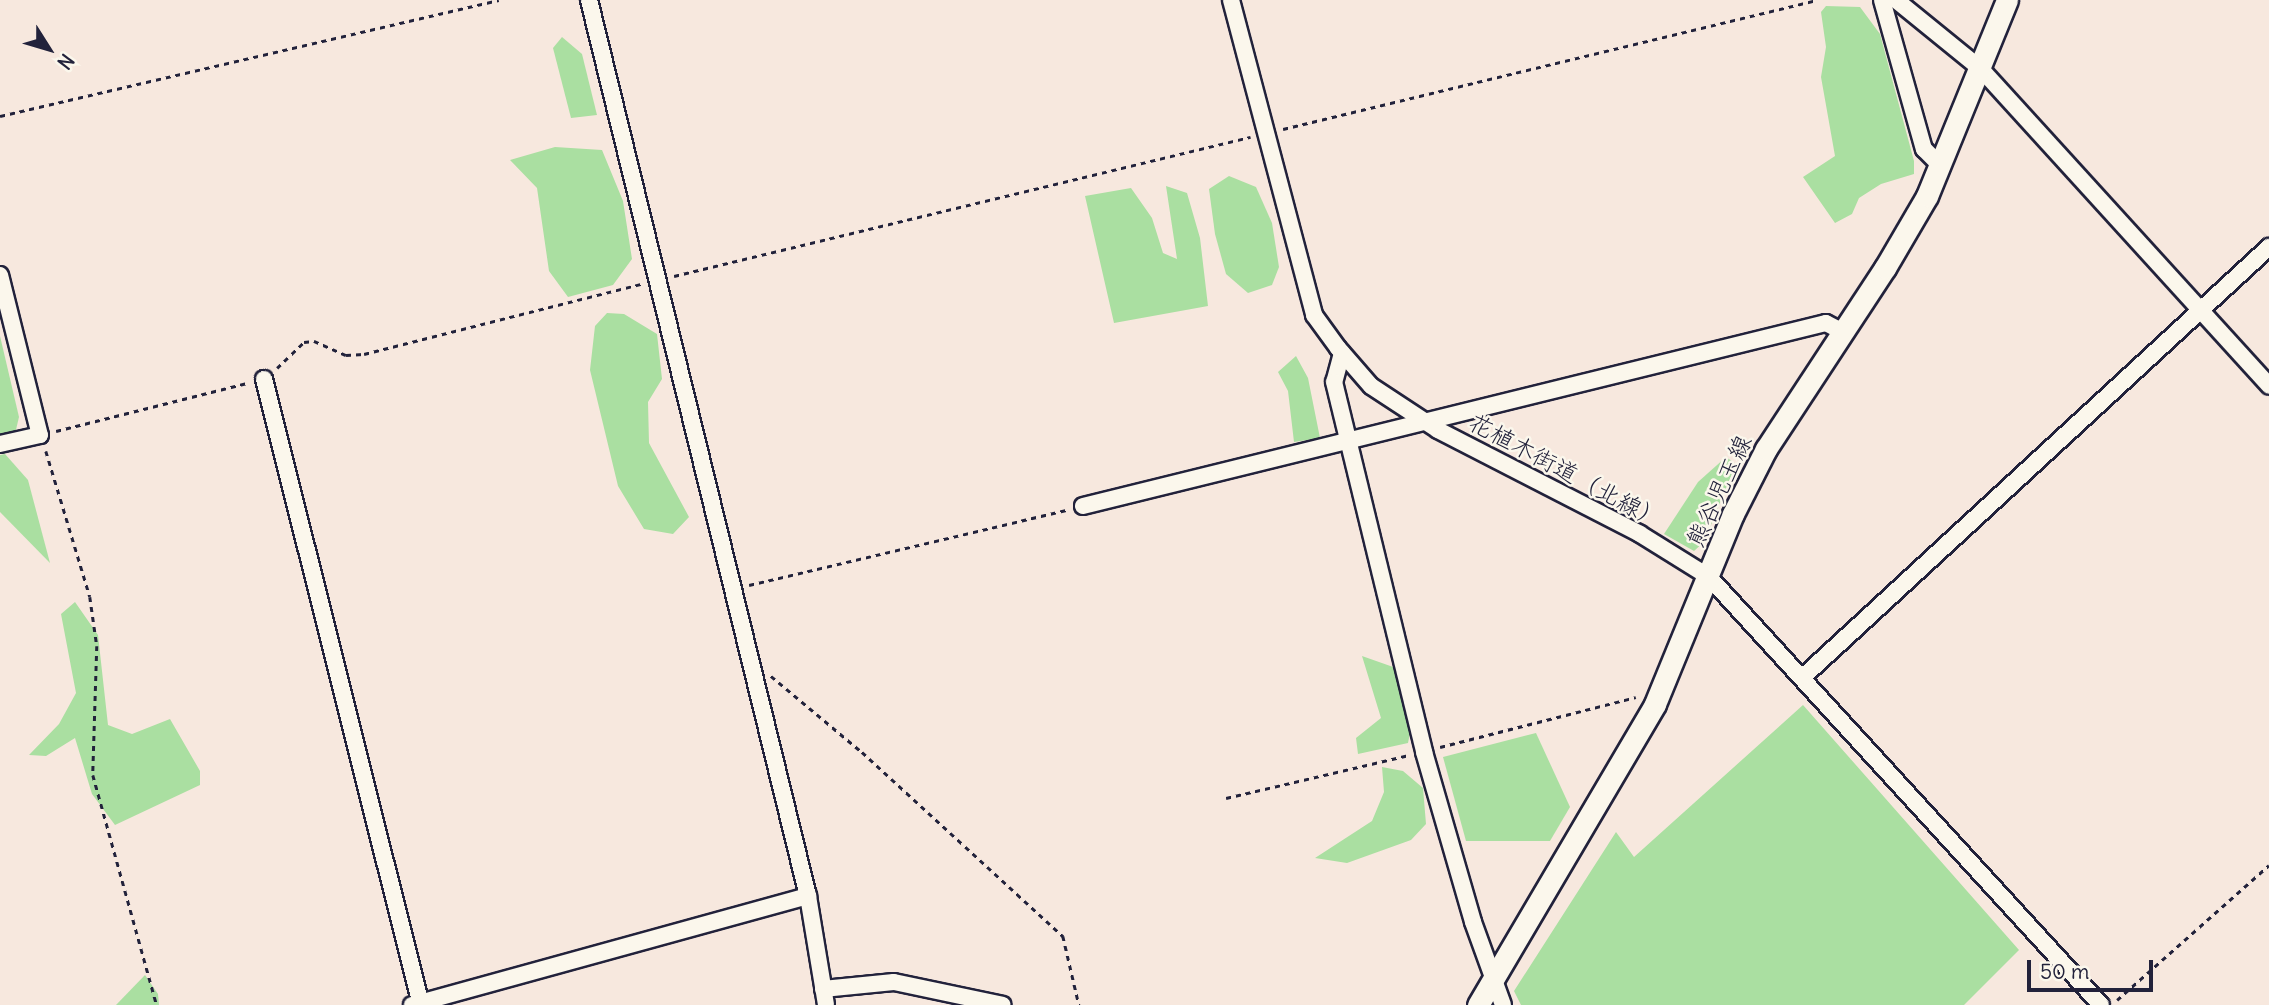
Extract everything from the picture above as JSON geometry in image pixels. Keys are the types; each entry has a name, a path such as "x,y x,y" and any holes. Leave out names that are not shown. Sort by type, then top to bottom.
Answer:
{"main road":[{"name":"熊谷児玉線","path":"1478,1005 1655,704 1733,514 1766,449 1911,226 1941,166 2007,0"}],"street":[{"path":"589,0 808,896 825,997 894,982 1003,1005"},
{"name":"花植木街道（北線）","path":"1231,0 1314,315 1342,353 1371,386 1423,420 1640,534 1709,577 1804,676 2101,1005"},
{"path":"1882,0 1924,149 1941,166"},
{"path":"1896,0 1981,69 2269,386"},
{"path":"1804,676 2269,247"},
{"path":"0,275 40,435 0,444"},
{"path":"1083,506 1423,420 1826,323 1843,332"},
{"path":"1342,353 1334,382 1424,752 1493,982 1503,1005"},
{"path":"264,379 418,1004 808,896"}],"path":[{"path":"0,117 499,0"},
{"path":"157,1005 93,775 99,678 92,610 55,472 40,435 264,379 304,342 314,341 346,355 364,354 659,279 1816,0"},
{"path":"734,588 1083,506"},
{"path":"751,660 862,752 1063,936 1079,1005"},
{"path":"1226,798 1424,752 1630,696 1655,704"},
{"path":"2111,1005 2269,864"}],"green space":[{"path":"1826,6 1860,7 1880,34 1914,161 1914,174 1881,184 1859,198 1852,214 1835,223 1803,177 1835,156 1821,77 1826,47 1821,12"},
{"path":"562,37 582,54 597,115 571,118 553,48"},
{"path":"555,147 602,150 623,201 632,259 613,285 568,297 549,271 537,188 510,160"},
{"path":"1229,176 1256,187 1272,223 1279,267 1272,285 1248,293 1226,274 1215,234 1209,189"},
{"path":"1166,186 1187,193 1200,238 1208,306 1114,323 1085,196 1131,188 1152,218 1163,253 1177,259"},
{"path":"607,313 624,314 657,334 662,379 648,402 649,443 689,517 673,534 644,529 618,486 590,370 595,326"},
{"path":"0,336 19,417 15,434 0,436"},
{"path":"1296,356 1308,378 1320,438 1294,442 1288,391 1278,372"},
{"path":"5,454 28,480 50,563 0,512 0,455"},
{"path":"1726,457 1736,464 1704,542 1694,551 1664,534 1698,482"},
{"path":"75,602 98,635 108,725 132,734 170,719 200,771 200,785 115,825 92,794 75,738 46,756 29,755 59,724 76,693 61,614"},
{"path":"1362,656 1396,668 1411,728 1408,743 1358,754 1356,738 1381,718"},
{"path":"1803,705 2019,950 1964,1005 1521,1005 1514,991 1616,832 1634,857"},
{"path":"1536,733 1570,807 1550,841 1466,841 1443,757"},
{"path":"1382,767 1403,771 1423,788 1426,824 1411,840 1347,863 1315,858 1372,821 1384,792"},
{"path":"145,975 158,994 159,1005 116,1005"}]}
